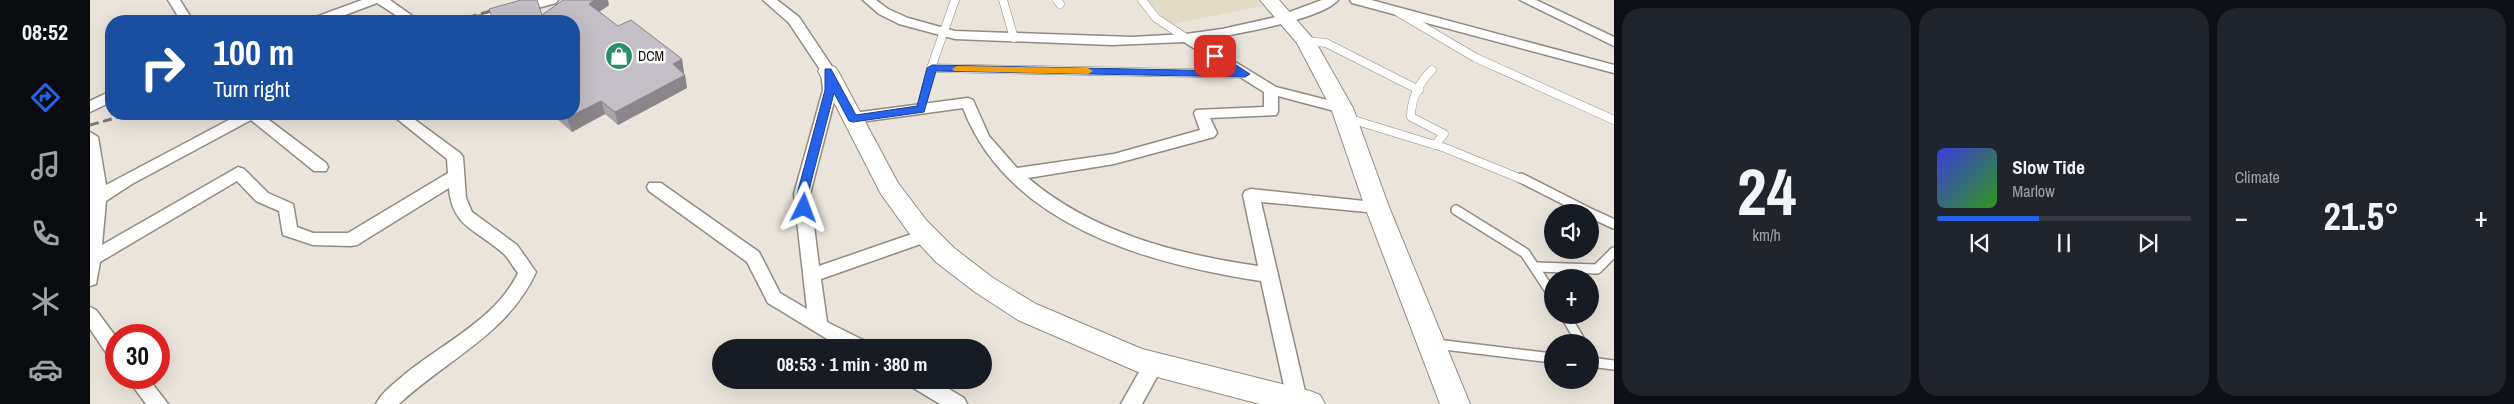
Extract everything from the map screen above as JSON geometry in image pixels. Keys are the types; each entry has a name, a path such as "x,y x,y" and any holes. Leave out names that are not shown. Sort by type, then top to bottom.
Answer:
{"street":[{"path":"174,0 183,15"},
{"path":"334,15 374,0"},
{"path":"381,0 404,15"},
{"path":"498,15 552,0"},
{"path":"769,0 794,20 828,71 889,188 926,235 945,255 984,286 1027,312 1073,334 1154,364 1302,403 1251,194 1377,207"},
{"path":"869,0 874,6 887,14 944,32 1014,38 1079,40 1186,38 1286,18 1316,9 1332,0"},
{"path":"1270,0 1305,41 1329,82 1343,113 1377,207 1455,404"},
{"path":"1356,0 1614,69"},
{"path":"1526,0 1614,42"},
{"path":"1186,38 1271,90 1343,113"},
{"path":"818,326 802,194 830,90 828,71"},
{"path":"1015,174 1114,159 1209,133 1201,113 1271,112 1271,90"},
{"path":"90,108 105,99"},
{"path":"853,118 968,103 983,137 1000,161 1069,216 1143,249 1205,266 1270,275"},
{"path":"95,195 240,120"},
{"path":"259,120 320,167"},
{"path":"386,404 453,349 499,315 520,290 527,272 512,250 465,216 458,198 455,157 406,120"},
{"path":"90,137 90,148 97,169 90,279"},
{"path":"92,259 238,174 262,197 287,208 289,231 313,239 351,240 456,176"},
{"path":"655,187 753,257 774,298 818,326 843,339"},
{"path":"811,276 926,235"},
{"path":"90,314 105,335"},
{"path":"1131,404 1154,364"},
{"path":"145,389 158,404"},
{"path":"932,389 957,404"}],"lane":[{"path":"921,109 932,68 955,0"},
{"path":"1003,0 1014,38"},
{"path":"1142,0 1156,18 1186,38"},
{"path":"1398,12 1468,55 1614,120"},
{"path":"1305,41 1326,43 1418,90"},
{"path":"932,68 1245,74"},
{"path":"1432,70 1424,76 1410,108 1411,117 1444,134 1434,145"},
{"path":"1343,113 1504,170 1568,204"},
{"path":"1456,210 1525,253 1544,280"},
{"path":"1599,217 1614,224"},
{"path":"1536,267 1597,269 1614,252"},
{"path":"1432,344 1544,357"},
{"path":"1599,362 1614,365"}],"shaded area":[{"path":"1148,0 1256,0 1262,6 1173,24 1163,17"}],"building":[{"name":"DCM","path":"521,0 537,0 542,15 491,15 489,9"},
{"name":"DCM","path":"563,0 594,0 589,4 618,26 631,20 682,59 673,64 685,75 615,112 601,101 580,112 580,15 542,15"}],"railway":[{"path":"476,15 530,0"},
{"path":"90,125 108,120"}],"slow traffic":[{"path":"957,69 1088,71"}],"place":[{"name":"DCM","path":"619,56"}],"route":[{"path":"804,208 802,194 830,90 828,71 853,118 921,109 932,68 1245,74 1215,56"}]}
